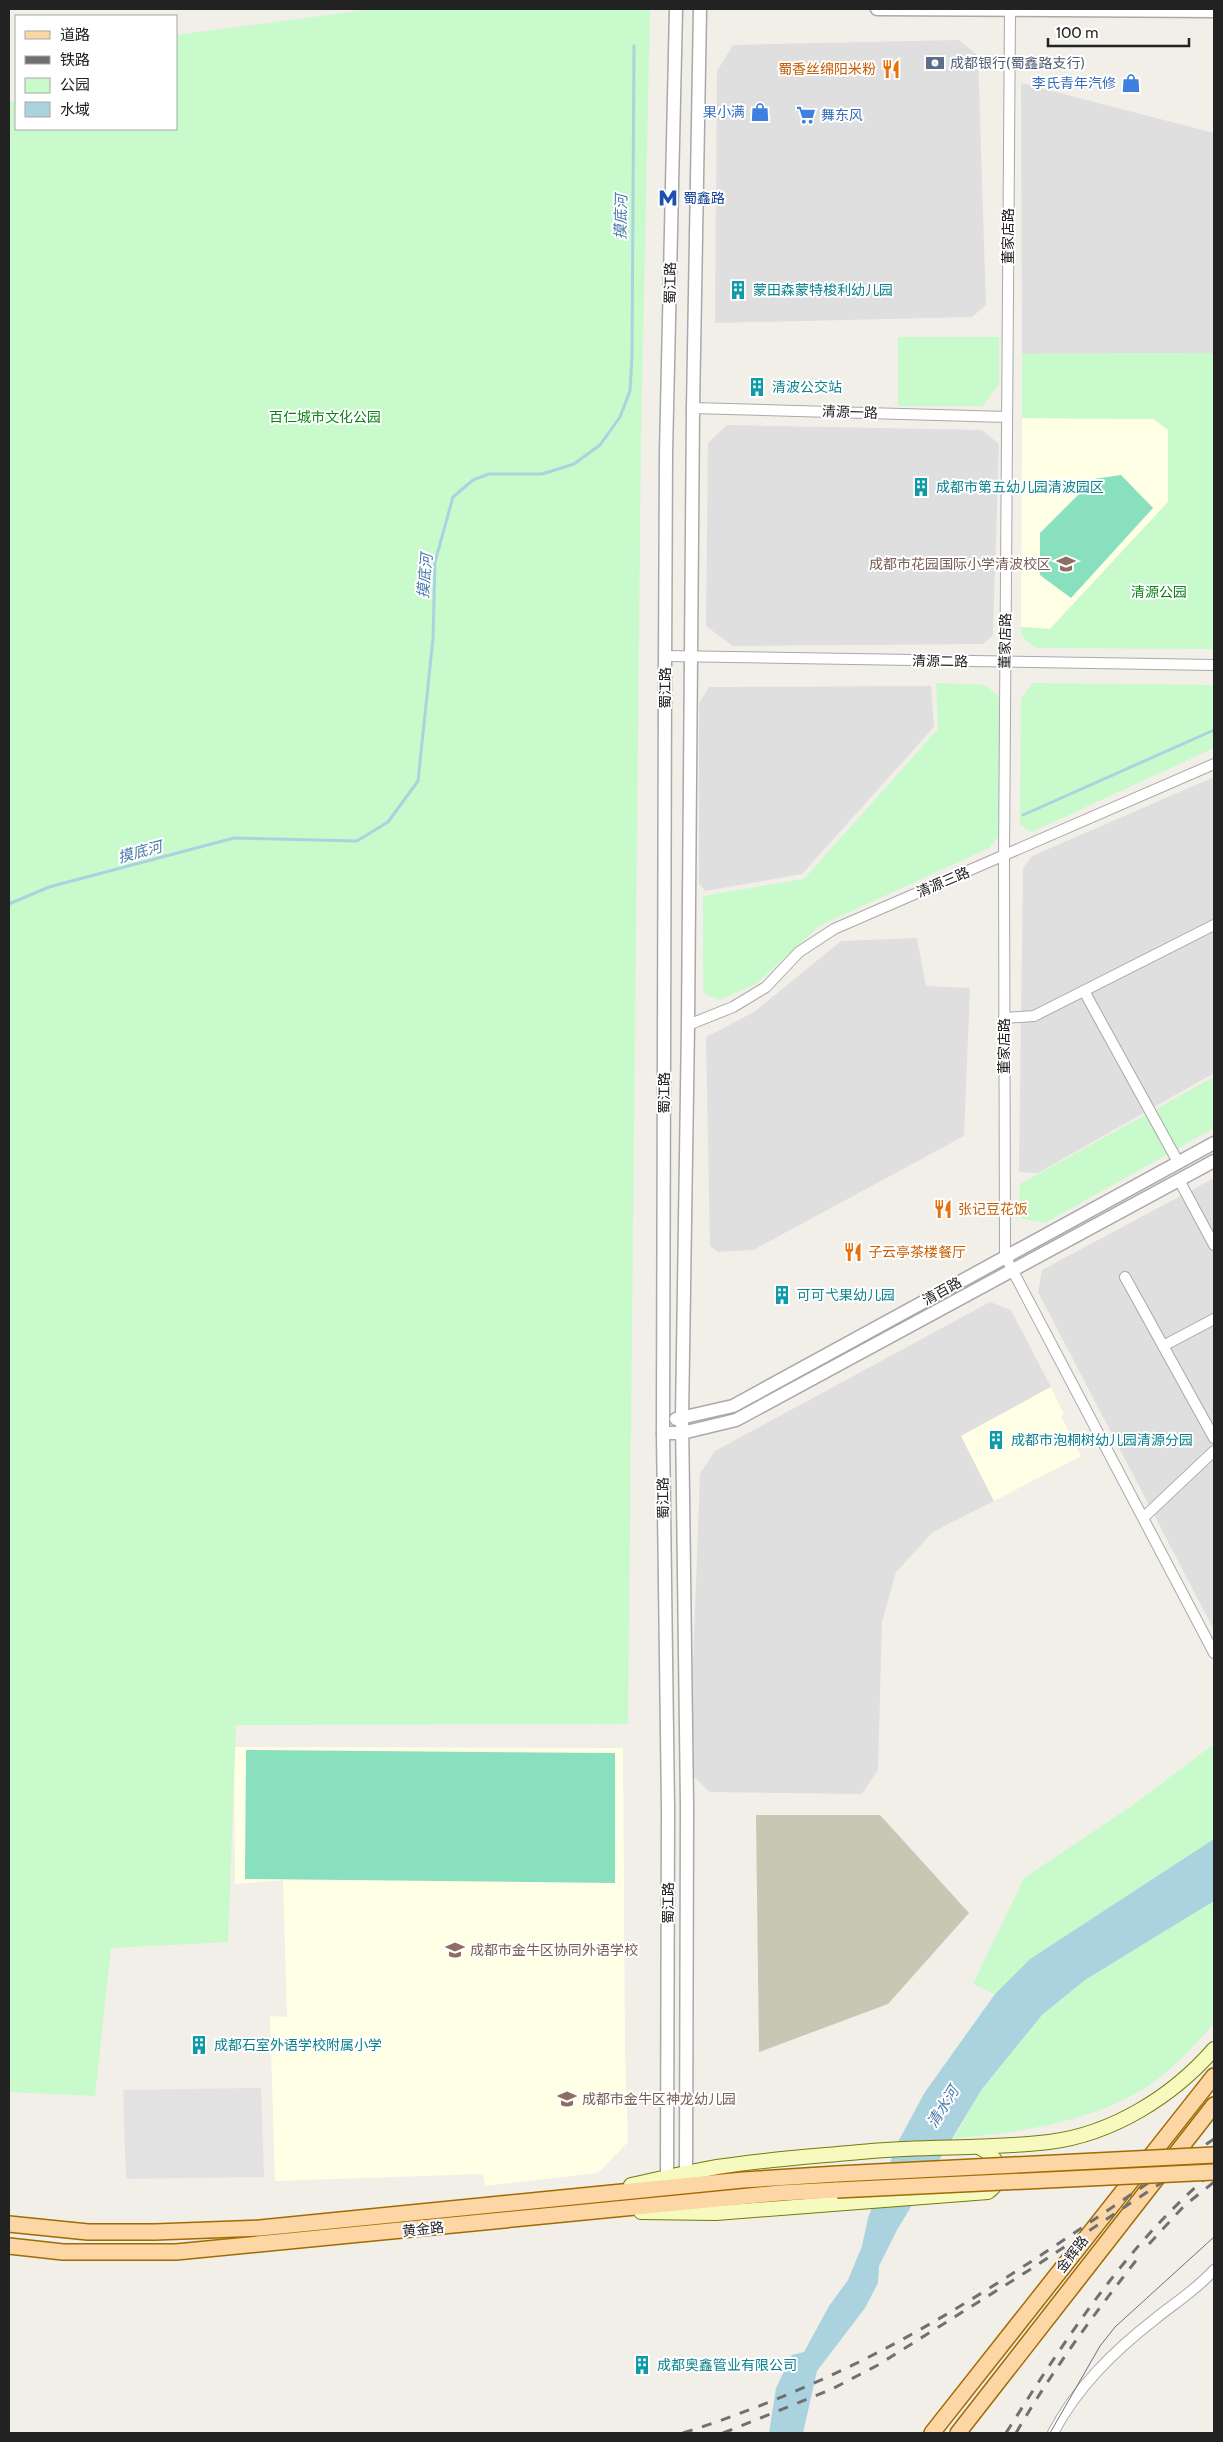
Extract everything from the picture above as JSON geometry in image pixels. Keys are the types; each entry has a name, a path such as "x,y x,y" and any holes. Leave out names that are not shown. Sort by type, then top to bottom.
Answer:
{"main road":[{"path":"585,2195 718,2167 886,2150 1051,2142 1092,2132 1130,2116 1171,2091 1214,2049"},
{"name":"金辉路","path":"932,2433 1214,2076"},
{"name":"金辉路","path":"958,2433 1214,2105"},
{"path":"595,2212 716,2213 988,2192 995,2186 999,2175 997,2161 991,2153 974,2147"},
{"name":"黄金路","path":"9,2224 88,2232 260,2228 585,2195 837,2174 1214,2155"},
{"name":"黄金路","path":"9,2246 63,2252 176,2252 780,2193 1214,2172"}],"street":[{"name":"蜀江路","path":"667,2178 668,1808 662,1433 664,1419 665,656 666,453 676,9"},
{"name":"蜀江路","path":"686,2174 687,1806 682,1418 688,1025 693,408 700,9"},
{"path":"877,9 1214,11"},
{"name":"董家店路","path":"1010,9 1004,856 1005,1256 1214,1653"},
{"name":"清源一路","path":"693,408 1007,417"},
{"name":"清源二路","path":"665,656 1214,665"},
{"name":"清源三路","path":"688,1025 733,1007 766,987 799,952 834,929 1214,764"},
{"path":"1004,1018 1034,1016 1214,925"},
{"path":"1084,991 1178,1162"},
{"name":"清百路","path":"664,1419 682,1418 733,1406 1214,1143"},
{"name":"清百路","path":"662,1433 682,1433 736,1420 1214,1161"},
{"path":"1179,1180 1214,1245"},
{"path":"1125,1277 1214,1438"},
{"path":"1163,1346 1214,1319"},
{"path":"1143,1518 1214,1451"},
{"path":"1053,2433 1096,2370 1134,2335 1204,2282 1214,2270"}],"shaded area":[{"path":"959,40 978,56 986,305 972,317 715,323 717,71 733,45"},
{"path":"1021,83 1214,133 1214,353 1022,354"},
{"name":"成都市花园国际小学清波校区","path":"1022,418 1154,419 1168,430 1168,502 1050,629 1021,627"},
{"path":"727,425 982,430 999,444 993,635 983,644 733,646 706,626 708,443"},
{"path":"931,686 934,727 802,874 705,891 699,883 699,703 709,687"},
{"path":"1214,777 1214,1073 1038,1173 1019,1172 1023,868 1032,856"},
{"path":"917,938 926,986 970,988 964,1136 753,1250 718,1252 710,1246 706,1037 754,1012 841,941"},
{"path":"1214,1178 1214,1630 1038,1292 1042,1270"},
{"path":"990,1302 1011,1310 1051,1387 961,1436 994,1501 933,1532 896,1572 882,1622 878,1770 862,1794 710,1792 689,1772 700,1474 715,1451"},
{"path":"1051,1387 1064,1414 1061,1416 1081,1456 994,1501 961,1436"},
{"name":"成都市金牛区协同外语学校","path":"234,1747 623,1748 625,2052 628,2142 598,2173 485,2186 483,2174 275,2181 270,2016 287,2017 283,1880 235,1884"},
{"path":"756,1815 880,1815 969,1913 888,2004 759,2052"},
{"path":"261,2088 264,2177 126,2179 123,2090"}],"green space":[{"name":"百仁城市文化公园","path":"372,9 650,9 641,438 628,1724 236,1725 228,1942 111,1948 95,2096 9,2092 9,101 15,101 15,130 178,130 178,35"},
{"path":"898,337 999,337 999,384 983,406 898,406"},
{"name":"清源公园","path":"1214,353 1214,649 1037,648 1026,641 1020,631 1021,627 1050,629 1168,502 1168,430 1154,419 1022,418 1022,354"},
{"path":"1121,475 1153,508 1071,598 1040,575 1040,533 1094,479"},
{"path":"936,683 985,685 1001,698 999,836 989,848 819,926 756,984 719,1000 705,994 703,987 703,896 804,879 938,729"},
{"path":"1033,683 1214,685 1214,748 1032,832 1020,825 1021,698"},
{"path":"1214,1077 1214,1128 1045,1223 1018,1218 1020,1184"},
{"path":"1214,1744 1214,1839 1030,1959 995,1994 973,1984 1024,1878 1130,1807"},
{"path":"246,1750 615,1753 615,1883 245,1879"},
{"path":"1214,1901 1214,2023 1175,2064 1148,2086 1103,2109 1054,2124 1029,2129 954,2138 982,2089 1042,2015 1085,1980"}],"water":[{"name":"清水河","path":"1214,1839 1214,1901 1085,1980 1042,2015 982,2089 897,2230 879,2266 878,2283 865,2308 817,2371 803,2433 769,2433 776,2388 792,2355 804,2352 829,2306 848,2280 862,2246 868,2218 899,2140 925,2092 995,1994 1030,1959"}],"waterway":[{"name":"摸底河","path":"9,904 49,887 234,838 357,841 388,822 418,781 433,638 435,562 453,497 473,480 489,474 542,474 574,464 600,445 620,417 630,391 632,355 634,46"},
{"path":"1023,815 1214,730"}],"tram line":[{"path":"1050,2433 1100,2346 1115,2327 1214,2237"}],"railway":[{"path":"683,2433 750,2410 794,2392 905,2338 951,2312 1040,2256 1214,2139"},
{"path":"723,2433 830,2390 878,2365 1031,2269 1214,2148"},
{"path":"1006,2433 1075,2328 1126,2261 1153,2229 1214,2171"},
{"path":"1149,2244 1184,2206 1214,2182"},
{"path":"1016,2433 1074,2343 1138,2258"}],"place":[{"name":"成都银行(蜀鑫路支行)","path":"935,63"},
{"name":"蜀香丝绵阳米粉","path":"891,69"},
{"name":"李氏青年汽修","path":"1131,83"},
{"name":"果小满","path":"760,112"},
{"name":"舞东风","path":"806,115"},
{"name":"蜀鑫路","path":"668,198"},
{"name":"蒙田森蒙特梭利幼儿园","path":"738,290"},
{"name":"清波公交站","path":"757,387"},
{"name":"成都市第五幼儿园清波园区","path":"921,487"},
{"name":"成都市花园国际小学清波校区","path":"1066,564"},
{"name":"张记豆花饭","path":"943,1209"},
{"name":"子云亭茶楼餐厅","path":"853,1252"},
{"name":"可可弋果幼儿园","path":"782,1295"},
{"name":"成都市泡桐树幼儿园清源分园","path":"996,1440"},
{"name":"成都市金牛区协同外语学校","path":"455,1950"},
{"name":"成都石室外语学校附属小学","path":"199,2045"},
{"name":"成都市金牛区神龙幼儿园","path":"567,2099"},
{"name":"成都奥鑫管业有限公司","path":"642,2365"}]}
